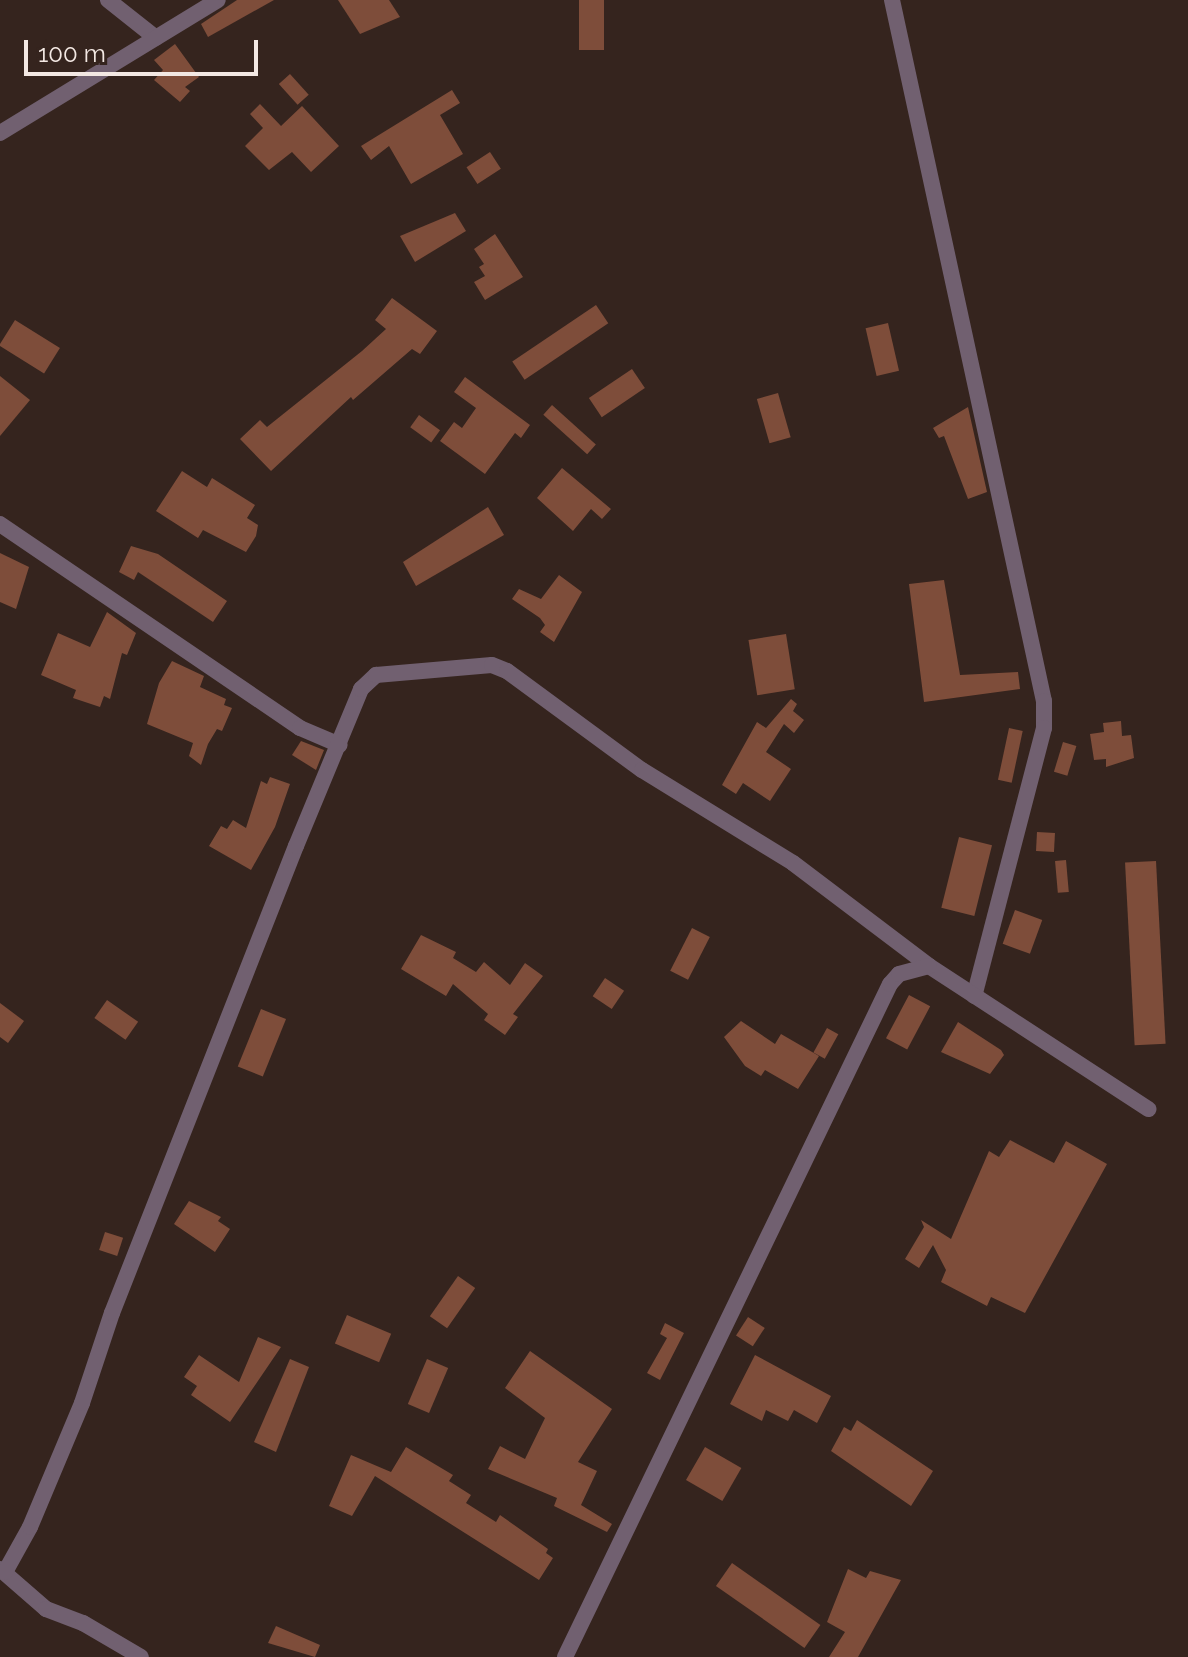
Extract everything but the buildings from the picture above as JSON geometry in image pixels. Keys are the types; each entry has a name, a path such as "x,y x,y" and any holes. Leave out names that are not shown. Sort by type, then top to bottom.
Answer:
{"street":[{"path":"108,0 156,38"},
{"path":"0,133 218,0"},
{"path":"892,0 1044,701 1044,728 974,996"},
{"path":"0,524 300,728 340,745"},
{"path":"141,1657 83,1623 46,1609 2,1570 30,1527 82,1403 112,1313 361,689 376,675 492,665 507,671 642,770 793,863 929,966 1148,1109"},
{"path":"565,1657 890,984 899,974 929,966"}]}
